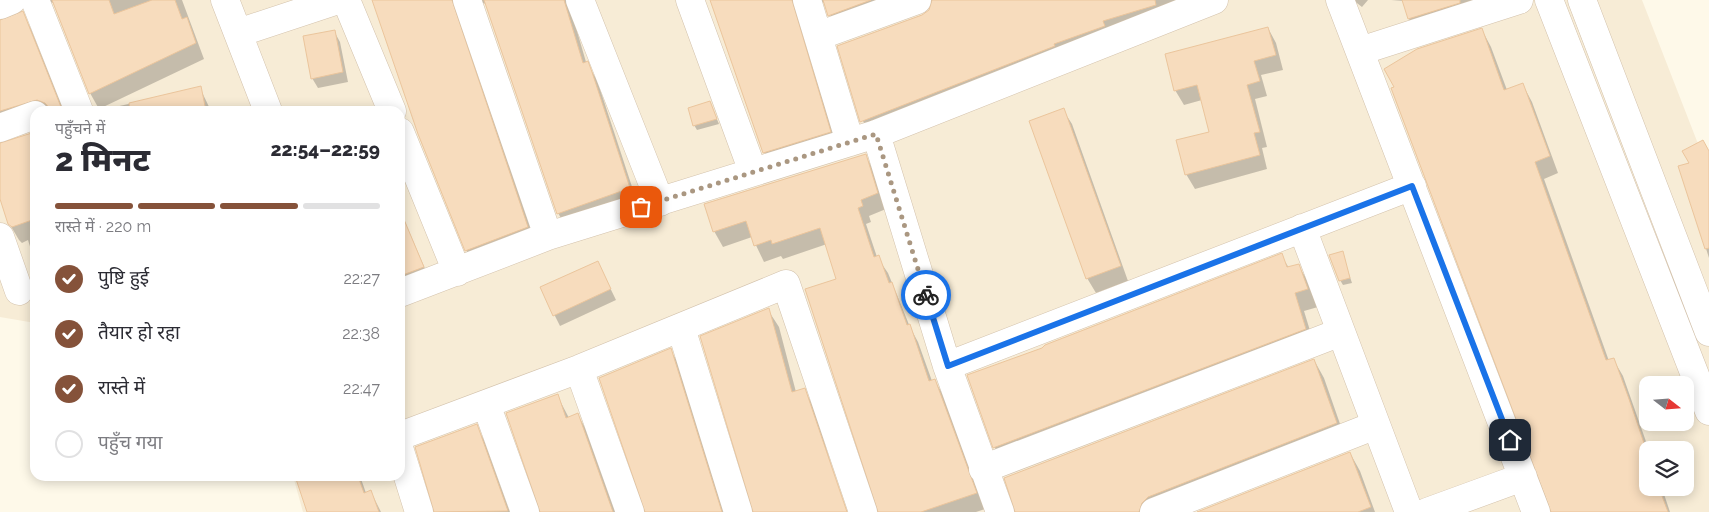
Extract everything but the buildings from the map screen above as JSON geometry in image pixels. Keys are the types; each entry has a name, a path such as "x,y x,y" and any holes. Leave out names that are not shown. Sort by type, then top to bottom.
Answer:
{"street":[{"path":"0,5 12,0"},
{"path":"35,0 77,106"},
{"path":"225,0 266,106"},
{"path":"238,33 338,0"},
{"path":"346,0 390,106"},
{"path":"467,0 548,236"},
{"path":"580,0 660,202"},
{"path":"690,0 753,172"},
{"path":"808,0 850,142"},
{"path":"818,36 917,0"},
{"path":"405,291 548,236 876,134 1214,0"},
{"path":"1340,0 1536,512"},
{"path":"1360,51 1519,0"},
{"path":"1549,0 1709,411"},
{"path":"1582,0 1709,332"},
{"path":"0,128 30,117"},
{"path":"876,134 948,366 982,469 1000,512"},
{"path":"405,144 457,272"},
{"path":"948,366 1412,186"},
{"path":"1302,228 1409,512"},
{"path":"0,237 19,291"},
{"path":"405,434 579,369 786,284 863,512"},
{"path":"681,328 738,512"},
{"path":"982,469 1341,332"},
{"path":"579,369 630,512"},
{"path":"486,404 526,512"},
{"path":"1154,512 1376,425"},
{"path":"405,467 419,512"},
{"path":"1427,512 1523,477"}],"shaded area":[{"path":"0,0 1642,0 1709,172 1709,512 303,512 294,481 405,481 405,106 30,106 30,322 0,317"}],"way so far":[{"path":"641,207 876,134 926,295"}],"route":[{"path":"926,295 948,366 1412,186 1510,440"}]}
